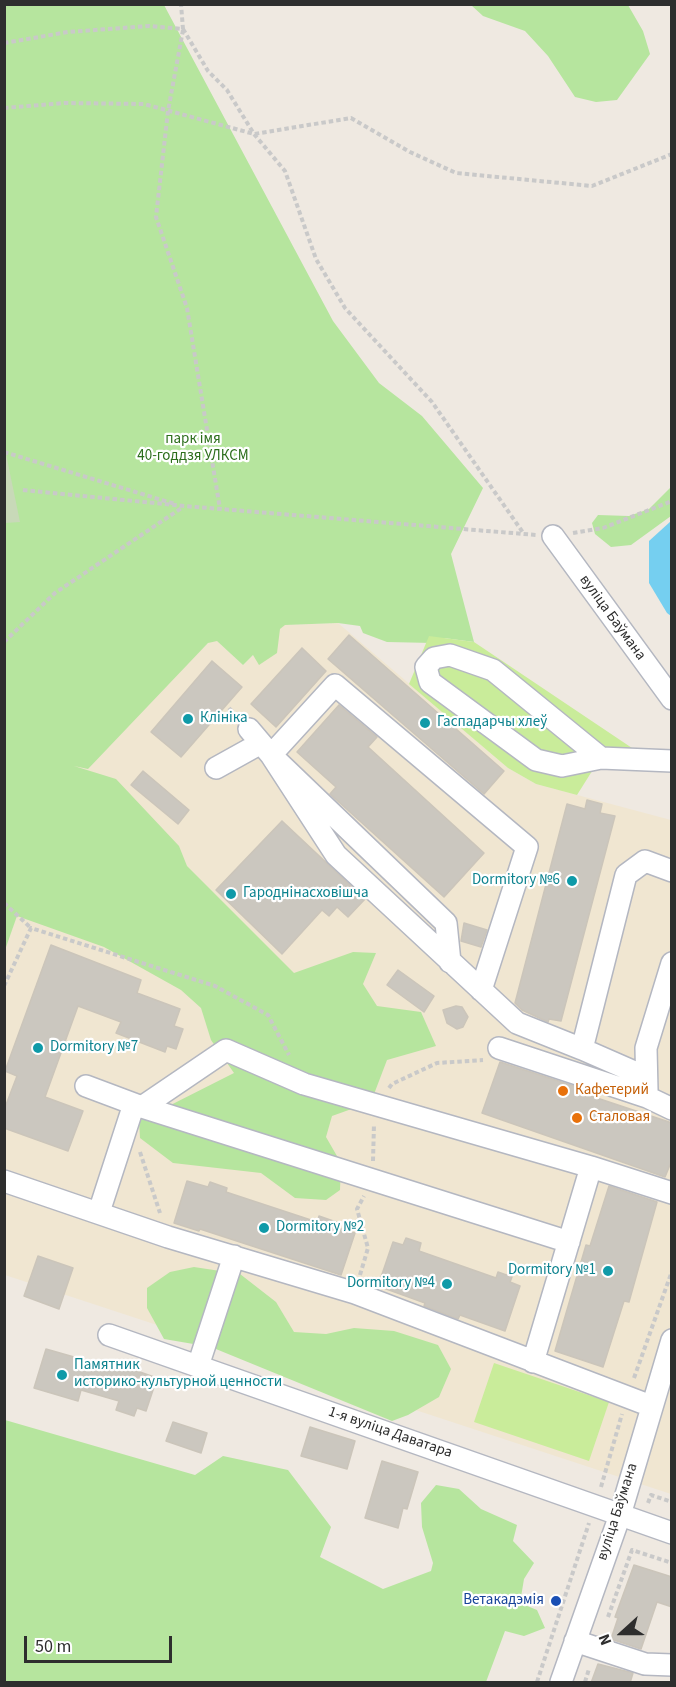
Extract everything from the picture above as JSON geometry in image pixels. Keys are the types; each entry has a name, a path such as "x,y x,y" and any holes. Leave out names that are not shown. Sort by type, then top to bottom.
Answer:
{"street":[{"name":"вуліца Баўмана","path":"553,537 672,699"},
{"path":"601,758 493,670 450,655 434,658 426,667 430,682 536,760 562,766 601,758 672,761"},
{"path":"216,768 260,742 335,685 527,848 481,990"},
{"path":"260,742 336,855 517,1023 582,1049 647,1087 672,1109"},
{"path":"582,1049 626,875 645,861 672,871"},
{"path":"647,1087 646,1048 672,963"},
{"path":"499,1048 647,1087"},
{"path":"99,1212 138,1105 226,1050 304,1084 591,1167 672,1193"},
{"path":"86,1086 138,1105 569,1242"},
{"path":"533,1362 591,1167"},
{"path":"4,1181 168,1237 355,1293 651,1406"},
{"path":"198,1366 234,1256"},
{"name":"1-я вуліца Даватара","path":"109,1335 672,1533"},
{"name":"вуліца Баўмана","path":"561,1683 620,1515 651,1406 670,1353"},
{"path":"575,1641 645,1664 672,1665"}],"path":[{"path":"181,4 183,29 168,111 156,217 187,308 220,509"},
{"path":"4,43 80,31 149,26 183,29"},
{"path":"183,29 208,71 227,90 254,134 285,171 316,259 345,308 432,402 524,534"},
{"path":"4,108 87,103 144,104 254,134 351,118 410,152 456,173 592,186 672,154"},
{"path":"4,452 184,506"},
{"path":"22,489 184,506 553,537 603,528 672,501"},
{"path":"4,642 55,593 184,506"},
{"path":"4,903 31,928 215,986 268,1015 304,1084"},
{"path":"4,986 31,928"},
{"path":"376,1105 392,1084 419,1070 437,1063 485,1059 499,1048"},
{"path":"140,1151 168,1237"},
{"path":"646,1507 651,1495 672,1502"},
{"path":"537,1683 591,1518"},
{"path":"585,1683 632,1550 672,1563"}],"shaded area":[{"path":"338,623 508,768 536,784 671,820 671,1494 5,1275 4,950 74,764 214,638 243,665 284,625"}],"green space":[{"name":"парк імя 40-годдзя УЛКСМ","path":"5,5 164,5 333,321 379,383 422,416 483,488 451,554 474,642 444,638 433,643 387,642 363,633 360,626 338,623 285,625 280,629 277,653 259,665 253,655 243,665 217,641 208,643 88,769 74,766 116,779 179,846 187,866 294,973 353,952 376,953 363,984 377,1006 421,1012 436,1046 387,1060 371,1102 332,1116 326,1137 341,1163 340,1190 326,1200 295,1198 261,1173 173,1163 140,1138 139,1121 234,1073 211,1040 201,1008 181,990 104,947 17,916 5,950"},
{"path":"471,5 628,5 643,31 650,54 617,100 596,102 575,97 548,56 525,31 483,16"},
{"path":"6,454 20,522 5,523"},
{"path":"671,487 671,516 631,545 611,547 595,534 592,523 598,515 629,516 649,509"},
{"path":"429,636 474,642 635,750 594,768 577,795 536,784 508,768 409,684"},
{"path":"194,1267 240,1274 276,1302 294,1332 326,1334 354,1328 394,1331 438,1345 451,1369 439,1397 408,1415 392,1421 211,1347 164,1339 147,1308 147,1288 170,1272"},
{"path":"494,1363 609,1402 589,1461 474,1422"},
{"path":"5,1420 195,1475 223,1456 288,1470 331,1527 320,1557 383,1589 431,1571 433,1563 422,1527 421,1503 436,1485 459,1489 481,1509 517,1525 513,1541 534,1563 524,1579 520,1603 537,1610 545,1628 524,1636 505,1631 486,1682 5,1682"}],"water":[{"path":"671,521 671,616 649,583 649,541"}],"building":[{"name":"Гаспадарчы хлеў","path":"349,635 504,771 484,794 328,659"},
{"path":"302,648 326,671 276,727 251,704"},
{"name":"Клініка","path":"212,661 242,687 181,757 151,732"},
{"path":"339,705 377,737 368,747 484,853 444,897 330,794 336,787 297,752"},
{"path":"143,771 189,810 178,824 131,785"},
{"name":"Dormitory №6","path":"587,800 602,804 600,813 615,816 561,1021 549,1019 548,1022 522,1010 515,1003 567,804 585,809"},
{"path":"282,821 365,899 348,917 337,907 329,916 322,910 282,954 216,890"},
{"path":"464,923 487,930 481,947 461,941"},
{"name":"Dormitory №7","path":"51,945 141,980 137,993 180,1009 174,1026 183,1029 176,1049 167,1046 165,1052 116,1033 121,1022 78,1006 45,1097 83,1111 68,1151 4,1128 4,1110 17,1076 5,1071"},
{"path":"398,970 434,996 424,1012 387,985"},
{"path":"456,1006 462,1007 468,1017 463,1027 457,1029 447,1023 443,1010"},
{"name":"Сталовая","path":"500,1062 592,1092 591,1096 672,1123 672,1160 665,1177 482,1113"},
{"name":"Dormitory №2","path":"187,1181 208,1187 210,1182 227,1188 226,1192 317,1222 319,1216 339,1223 337,1228 355,1233 341,1275 200,1229 199,1231 174,1223"},
{"name":"Dormitory №1","path":"609,1186 657,1202 629,1302 624,1301 603,1367 555,1351 586,1245 590,1246"},
{"name":"Dormitory №4","path":"406,1238 421,1243 419,1251 496,1278 498,1272 512,1277 510,1282 520,1286 505,1331 460,1315 458,1319 424,1306 425,1303 378,1286 393,1242 403,1245"},
{"path":"38,1256 73,1268 59,1309 24,1296"},
{"path":"46,1349 116,1369 117,1364 157,1378 146,1411 137,1408 134,1416 116,1410 119,1401 81,1390 78,1401 34,1388"},
{"path":"173,1422 207,1433 201,1453 166,1441"},
{"path":"310,1427 355,1441 347,1469 301,1456"},
{"path":"382,1461 418,1472 407,1509 403,1508 398,1528 365,1518"},
{"path":"634,1565 672,1577 672,1607 657,1602 641,1649 611,1639 618,1618 615,1617"},
{"path":"598,1664 633,1673 630,1683 591,1683"}],"place":[{"name":"Клініка","path":"188,719"},
{"name":"Гаспадарчы хлеў","path":"425,723"},
{"name":"Dormitory №6","path":"572,881"},
{"name":"Гароднінасховішча","path":"231,894"},
{"name":"Dormitory №7","path":"38,1048"},
{"name":"Кафетерий","path":"563,1091"},
{"name":"Сталовая","path":"577,1118"},
{"name":"Dormitory №2","path":"264,1228"},
{"name":"Dormitory №1","path":"608,1271"},
{"name":"Dormitory №4","path":"447,1284"},
{"name":"Памятник историко-культурной ценности","path":"62,1375"},
{"name":"Ветакадэмія","path":"556,1601"}]}
